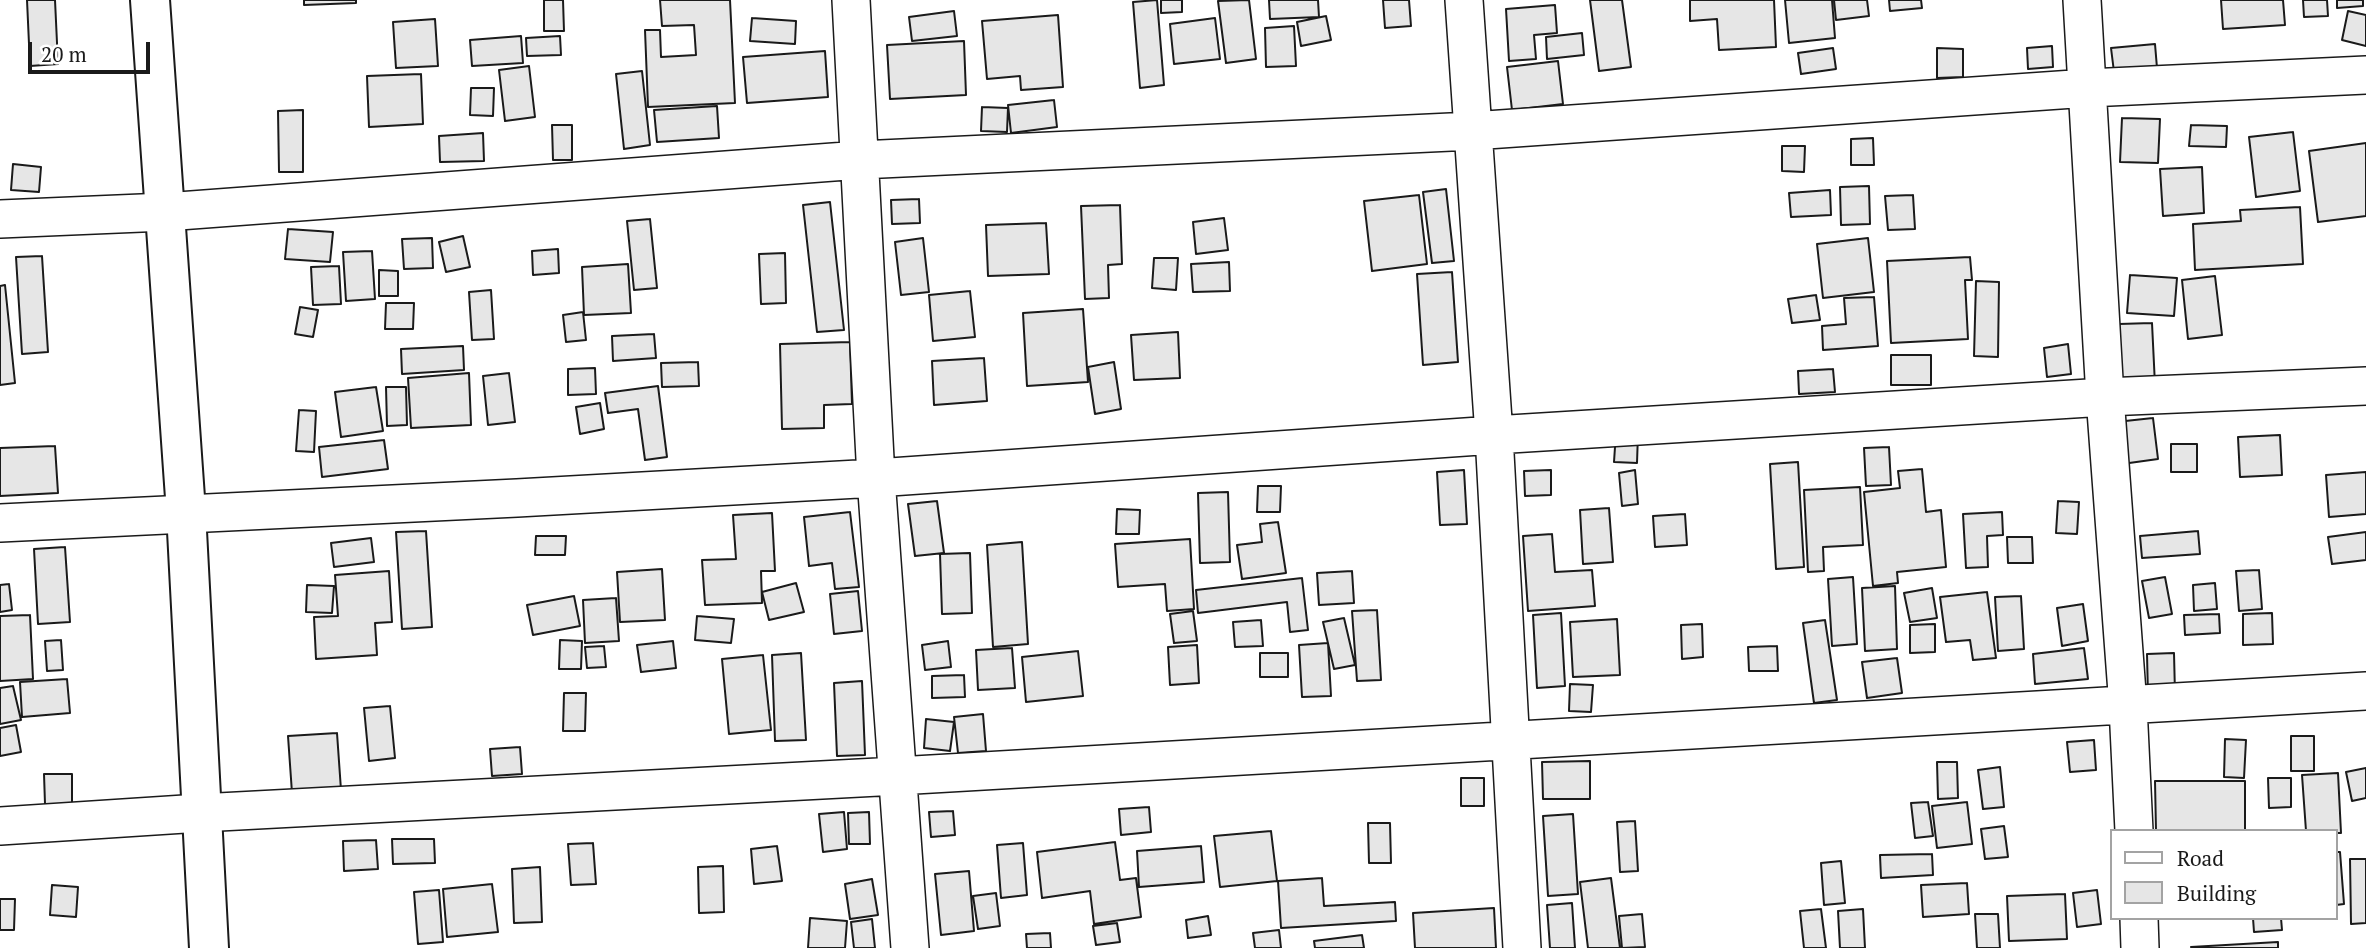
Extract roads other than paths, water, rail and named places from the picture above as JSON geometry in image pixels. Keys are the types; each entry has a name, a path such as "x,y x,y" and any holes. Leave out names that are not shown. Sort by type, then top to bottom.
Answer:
{"street":[{"path":"150,0 186,512 209,948"},
{"path":"850,0 876,478 910,948"},
{"path":"1464,0 1494,435 1522,948"},
{"path":"2082,0 2134,829"},
{"path":"0,219 165,212 860,160 1472,131 2088,88 2366,75"},
{"path":"0,523 876,478 1494,435 2105,397 2366,386"},
{"path":"0,826 1510,742 2366,691"},
{"path":"2139,920 2140,948"}]}
